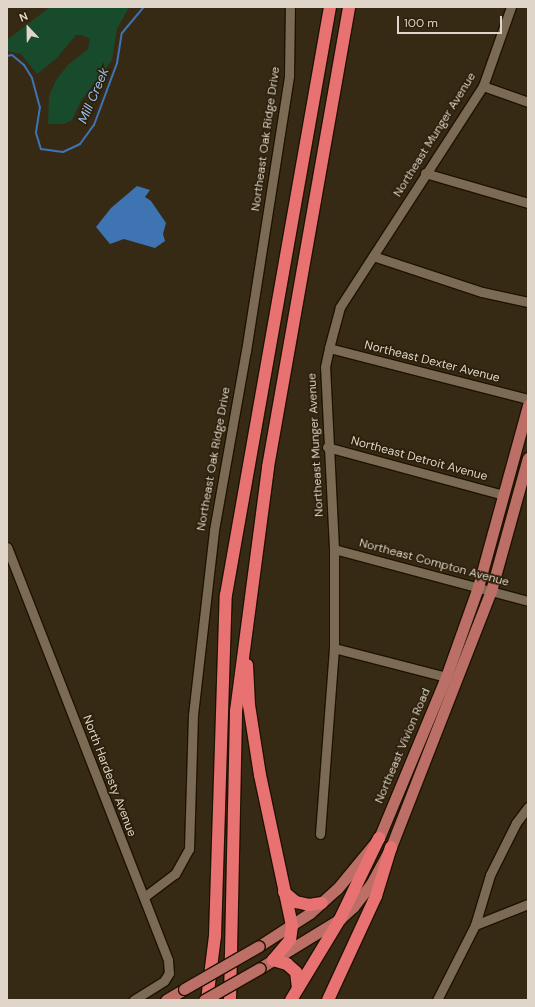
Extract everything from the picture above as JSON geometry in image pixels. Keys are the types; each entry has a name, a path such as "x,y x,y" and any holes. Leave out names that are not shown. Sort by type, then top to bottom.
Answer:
{"highway":[{"path":"208,1000 215,936 226,595 330,7"},
{"path":"230,1000 236,711 268,467 349,7"},
{"path":"246,636 249,705 272,840 292,926 290,940 273,960 287,964 296,972 298,988"},
{"path":"291,1000 340,919 379,838"},
{"path":"328,1000 376,896 391,847"},
{"path":"284,892 296,902 309,905 322,903"}],"main road":[{"name":"Northeast Vivion Road","path":"166,1000 292,926 322,903 358,866 379,838 446,677 478,587 528,405"},
{"name":"Northeast Vivion Road","path":"204,1000 340,919 353,907 371,884 391,847 491,591 528,458"}],"street":[{"name":"Northeast Oak Ridge Drive","path":"144,897 175,874 186,858 190,844 193,714 214,530 248,339 289,75 290,7"},
{"name":"Northeast Munger Avenue","path":"320,834 334,648 334,549 327,447 325,367 329,348 340,307 425,173 483,86 511,7"},
{"path":"483,86 528,102"},
{"path":"425,173 528,203"},
{"path":"373,256 482,292 528,302"},
{"name":"Northeast Dexter Avenue","path":"329,348 528,399"},
{"name":"Northeast Detroit Avenue","path":"327,447 504,495"},
{"name":"North Hardesty Avenue","path":"7,547 168,960 169,969 164,981 134,1000"},
{"name":"Northeast Compton Avenue","path":"334,549 528,601"},
{"path":"334,648 446,677"},
{"path":"437,1000 475,925 490,875 516,823 528,807"},
{"path":"475,925 528,904"}],"green space":[{"path":"50,7 129,7 117,29 112,60 81,101 72,120 64,124 48,124 49,96 56,80 68,65 88,49 90,39 82,35 76,35 57,58 37,74 21,54 7,51 7,40"}],"water":[{"path":"137,186 150,190 145,197 151,201 166,223 163,234 165,241 155,248 124,239 110,244 96,227 111,208"}],"waterway":[{"name":"Mill Creek","path":"7,56 12,55 24,65 32,78 40,107 36,133 41,149 63,152 80,144 94,125 117,63 122,33 144,7"}]}
